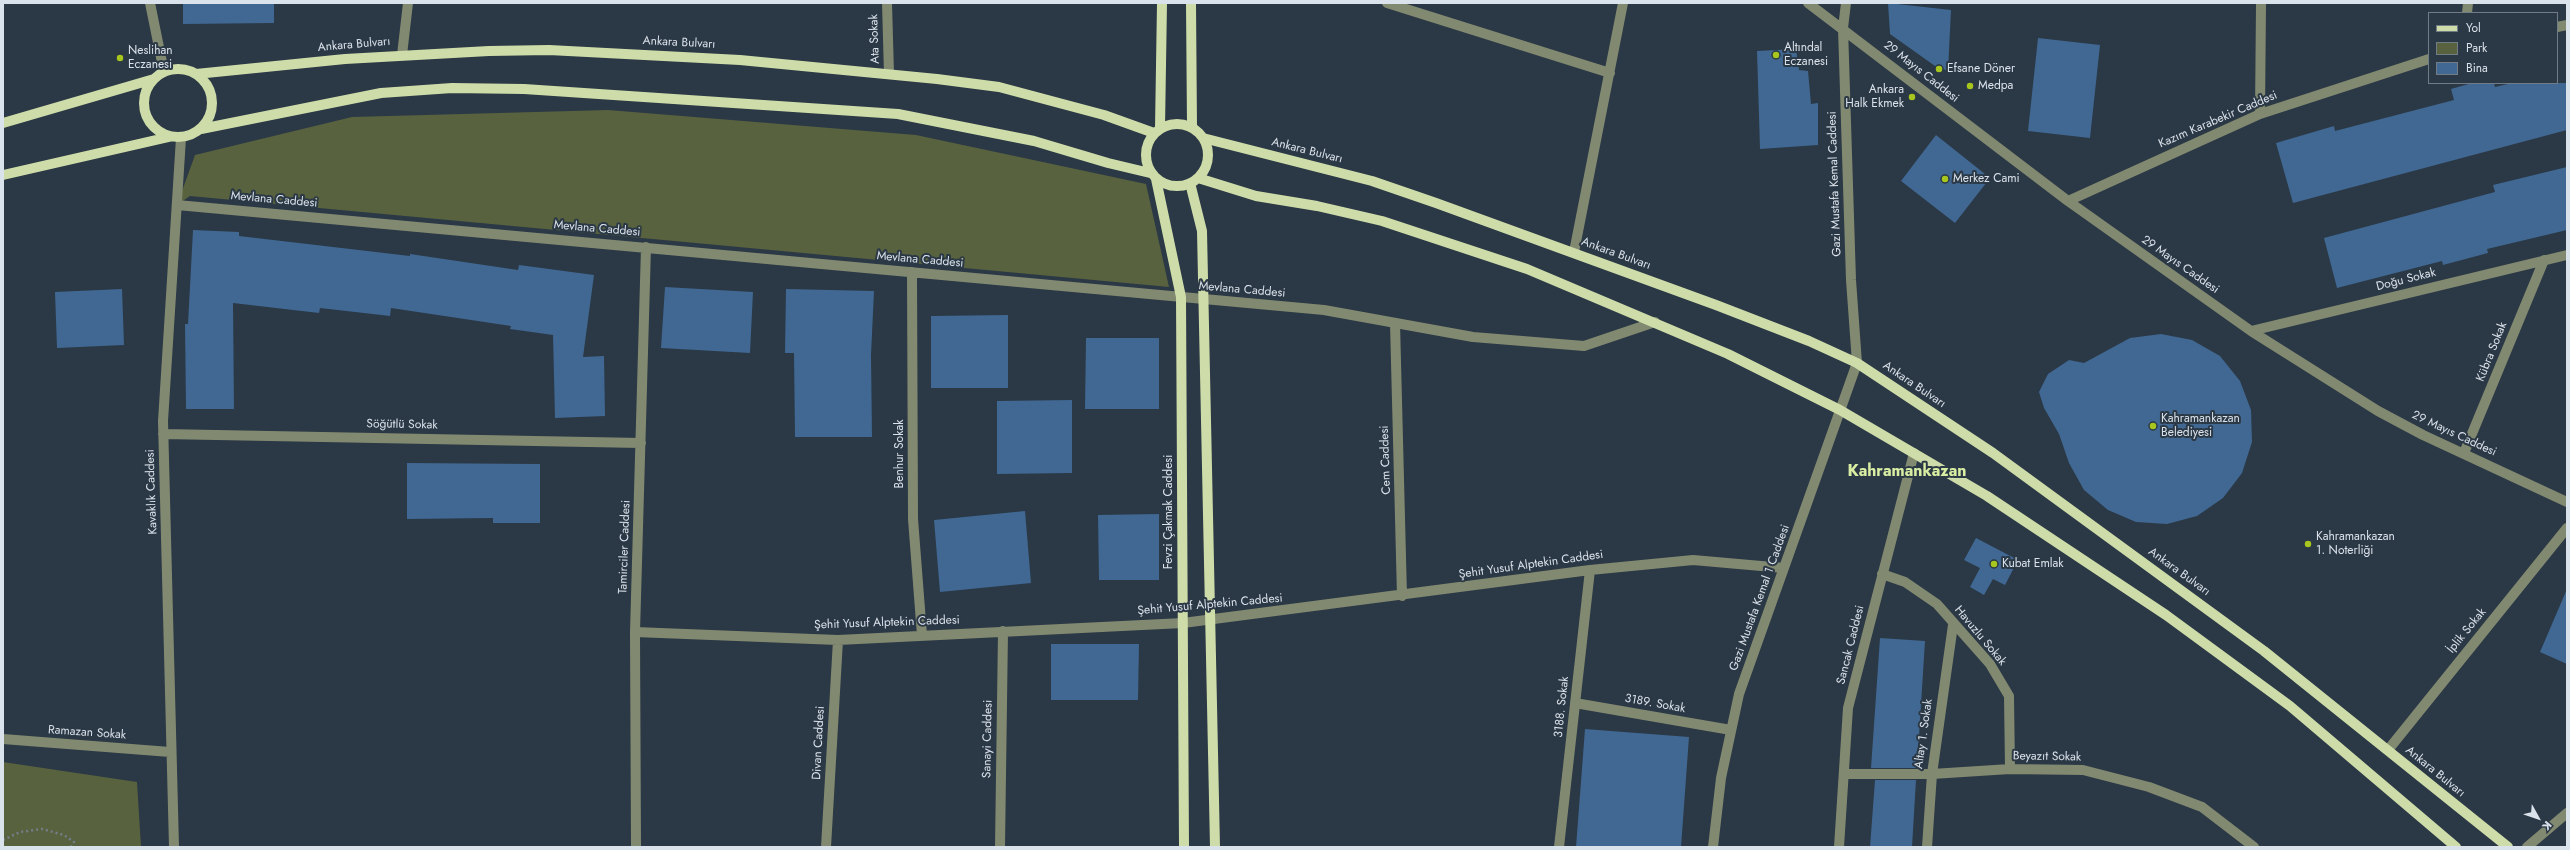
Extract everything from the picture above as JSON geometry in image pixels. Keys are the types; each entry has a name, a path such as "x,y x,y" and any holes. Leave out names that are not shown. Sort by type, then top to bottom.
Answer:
{"main road":[{"path":"1157,130 1162,3"},
{"path":"1191,3 1192,127"},
{"name":"Ankara Bulvarı","path":"164,72 176,69 196,74 402,54 549,50 740,60 889,74 999,87 1157,130"},
{"path":"3,123 154,79 164,72"},
{"path":"196,74 204,80 213,100 208,121 201,129"},
{"path":"154,79 147,89 144,100 145,112 150,123 158,131 169,137"},
{"path":"3,175 169,137 181,138 201,129 381,93 452,88 524,89 898,114 1034,141 1153,176 1173,186 1194,181 1256,196 1317,206 1382,220 1527,270 1655,322 1782,380 1840,410 1914,453 2095,566 2173,619 2290,706 2456,847"},
{"path":"1153,176 1145,156 1149,140 1157,130 1176,123 1192,127 1203,138 1208,154 1207,163 1194,181 1202,231 1215,847"},
{"name":"Ankara Bulvarı","path":"1203,138 1372,181 1574,252 1773,326 1857,363 1993,453 2264,651 2508,847"},
{"name":"Fevzi Çakmak Caddesi","path":"1153,176 1181,298 1184,847"}],"street":[{"path":"150,3 164,72"},
{"path":"402,54 408,3"},
{"name":"Ata Sokak","path":"887,3 889,74"},
{"path":"1387,3 1610,73"},
{"path":"1574,252 1623,3"},
{"name":"29 Mayıs Caddesi","path":"1808,3 1843,28 2068,201 2251,331 2378,411 2423,435 2567,502"},
{"name":"Gazi Mustafa Kemal Caddesi","path":"1846,3 1843,28 1851,280 1857,363"},
{"path":"2260,114 2261,3"},
{"name":"Kazım Karabekir Caddesi","path":"2068,201 2260,114 2428,59"},
{"name":"Kavaklık Caddesi","path":"174,847 170,752 163,434 181,138"},
{"name":"Mevlana Caddesi","path":"177,205 1324,310 1473,337 1584,346 1655,322"},
{"name":"Tamirciler Caddesi","path":"636,847 636,632 646,247"},
{"name":"Doğu Sokak","path":"2251,331 2567,255"},
{"name":"Kübra Sokak","path":"2464,453 2544,260"},
{"name":"Benhur Sokak","path":"912,272 913,519 922,635"},
{"name":"Cem Caddesi","path":"1395,323 1402,596"},
{"name":"Gazi Mustafa Kemal 1 Caddesi","path":"1713,847 1721,778 1739,694 1857,363"},
{"name":"Söğütlü Sokak","path":"163,434 641,443"},
{"name":"Sancak Caddesi","path":"1839,847 1848,708 1914,453"},
{"name":"İplik Sokak","path":"2388,750 2567,528"},
{"name":"Şehit Yusuf Alptekin Caddesi","path":"636,632 838,640 1183,623 1402,596 1590,570 1693,560 1784,568"},
{"name":"3188. Sokak","path":"1559,847 1590,570"},
{"name":"Havuzlu Sokak","path":"1882,574 1905,582 1937,604 1952,625 1990,664 2009,696 2010,769"},
{"name":"Altay 1. Sokak","path":"1927,847 1932,774 1952,625"},
{"name":"Sanayi Caddesi","path":"1000,847 1003,631"},
{"name":"Divan Caddesi","path":"826,847 838,640"},
{"name":"3189. Sokak","path":"1575,703 1731,730"},
{"name":"Ramazan Sokak","path":"3,739 170,752"},
{"name":"Beyazıt Sokak","path":"1844,774 1932,774 2010,769 2083,770 2149,787 2202,807 2249,845"},
{"path":"2527,847 2567,814"}],"path":[{"path":"3,840 20,832 42,829 64,835 74,842 71,847"}],"green space":[{"path":"608,110 916,135 1146,184 1169,287 190,196 177,205 195,155 352,117"},
{"path":"3,762 137,782 141,847 3,847"}],"building":[{"path":"183,3 274,3 274,23 183,24"},
{"path":"1888,3 1951,10 1948,71 1935,66 1890,34"},
{"path":"2038,38 2100,45 2090,138 2028,131"},
{"path":"1796,49 1799,70 1808,71 1811,104 1818,103 1818,145 1760,149 1757,51"},
{"path":"2567,83 2567,130 2293,203 2276,143 2334,126 2335,131 2454,100 2451,89 2468,84 2494,84 2495,87 2508,84"},
{"name":"Merkez Cami","path":"1936,135 1990,178 1955,223 1901,181"},
{"path":"2567,167 2567,230 2487,249 2488,253 2443,265 2442,261 2337,288 2324,238 2495,192 2493,185"},
{"path":"193,230 239,232 239,236 410,256 410,254 518,270 519,265 594,275 583,357 604,356 605,416 555,418 553,335 510,329 511,326 391,308 390,316 320,308 319,313 233,303 234,409 186,409 185,324 188,324"},
{"path":"665,287 753,292 750,353 661,348"},
{"path":"122,289 124,345 57,348 55,292"},
{"path":"786,289 874,291 871,355 872,437 795,437 794,353 785,353"},
{"path":"1008,315 1008,388 931,388 931,316"},
{"name":"Kahramankazan Belediyesi","path":"2161,334 2192,340 2220,356 2240,381 2251,410 2252,442 2242,473 2223,498 2197,516 2167,524 2136,522 2108,510 2084,490 2069,463 2059,434 2044,408 2039,392 2048,374 2069,360 2084,363 2130,338"},
{"path":"1086,338 1159,338 1159,409 1085,409"},
{"path":"1072,400 1072,473 997,474 997,401"},
{"path":"407,463 540,464 540,523 493,523 493,518 407,519"},
{"path":"1025,511 1031,583 940,592 934,520"},
{"path":"1159,514 1159,580 1099,580 1098,515"},
{"name":"Kubat Emlak","path":"1976,538 2018,560 2005,585 1993,579 1984,595 1970,587 1980,568 1964,560"},
{"path":"2567,589 2567,664 2540,652"},
{"path":"1880,638 1925,641 1917,768 1871,768"},
{"path":"1051,644 1139,644 1138,700 1051,700"},
{"path":"1585,729 1689,737 1681,847 1576,847"},
{"path":"1875,780 1916,780 1912,847 1870,847"}],"place":[{"name":"Altındal Eczanesi","path":"1776,55"},
{"name":"Neslihan Eczanesi","path":"120,58"},
{"name":"Efsane Döner","path":"1939,69"},
{"name":"Medpa","path":"1970,86"},
{"name":"Ankara Halk Ekmek","path":"1912,97"},
{"name":"Merkez Cami","path":"1945,179"},
{"name":"Kahramankazan Belediyesi","path":"2153,426"},
{"name":"Kahramankazan 1. Noterliği","path":"2308,544"},
{"name":"Kubat Emlak","path":"1994,564"}],"district":[{"name":"Kahramankazan","path":"1907,472"}]}
